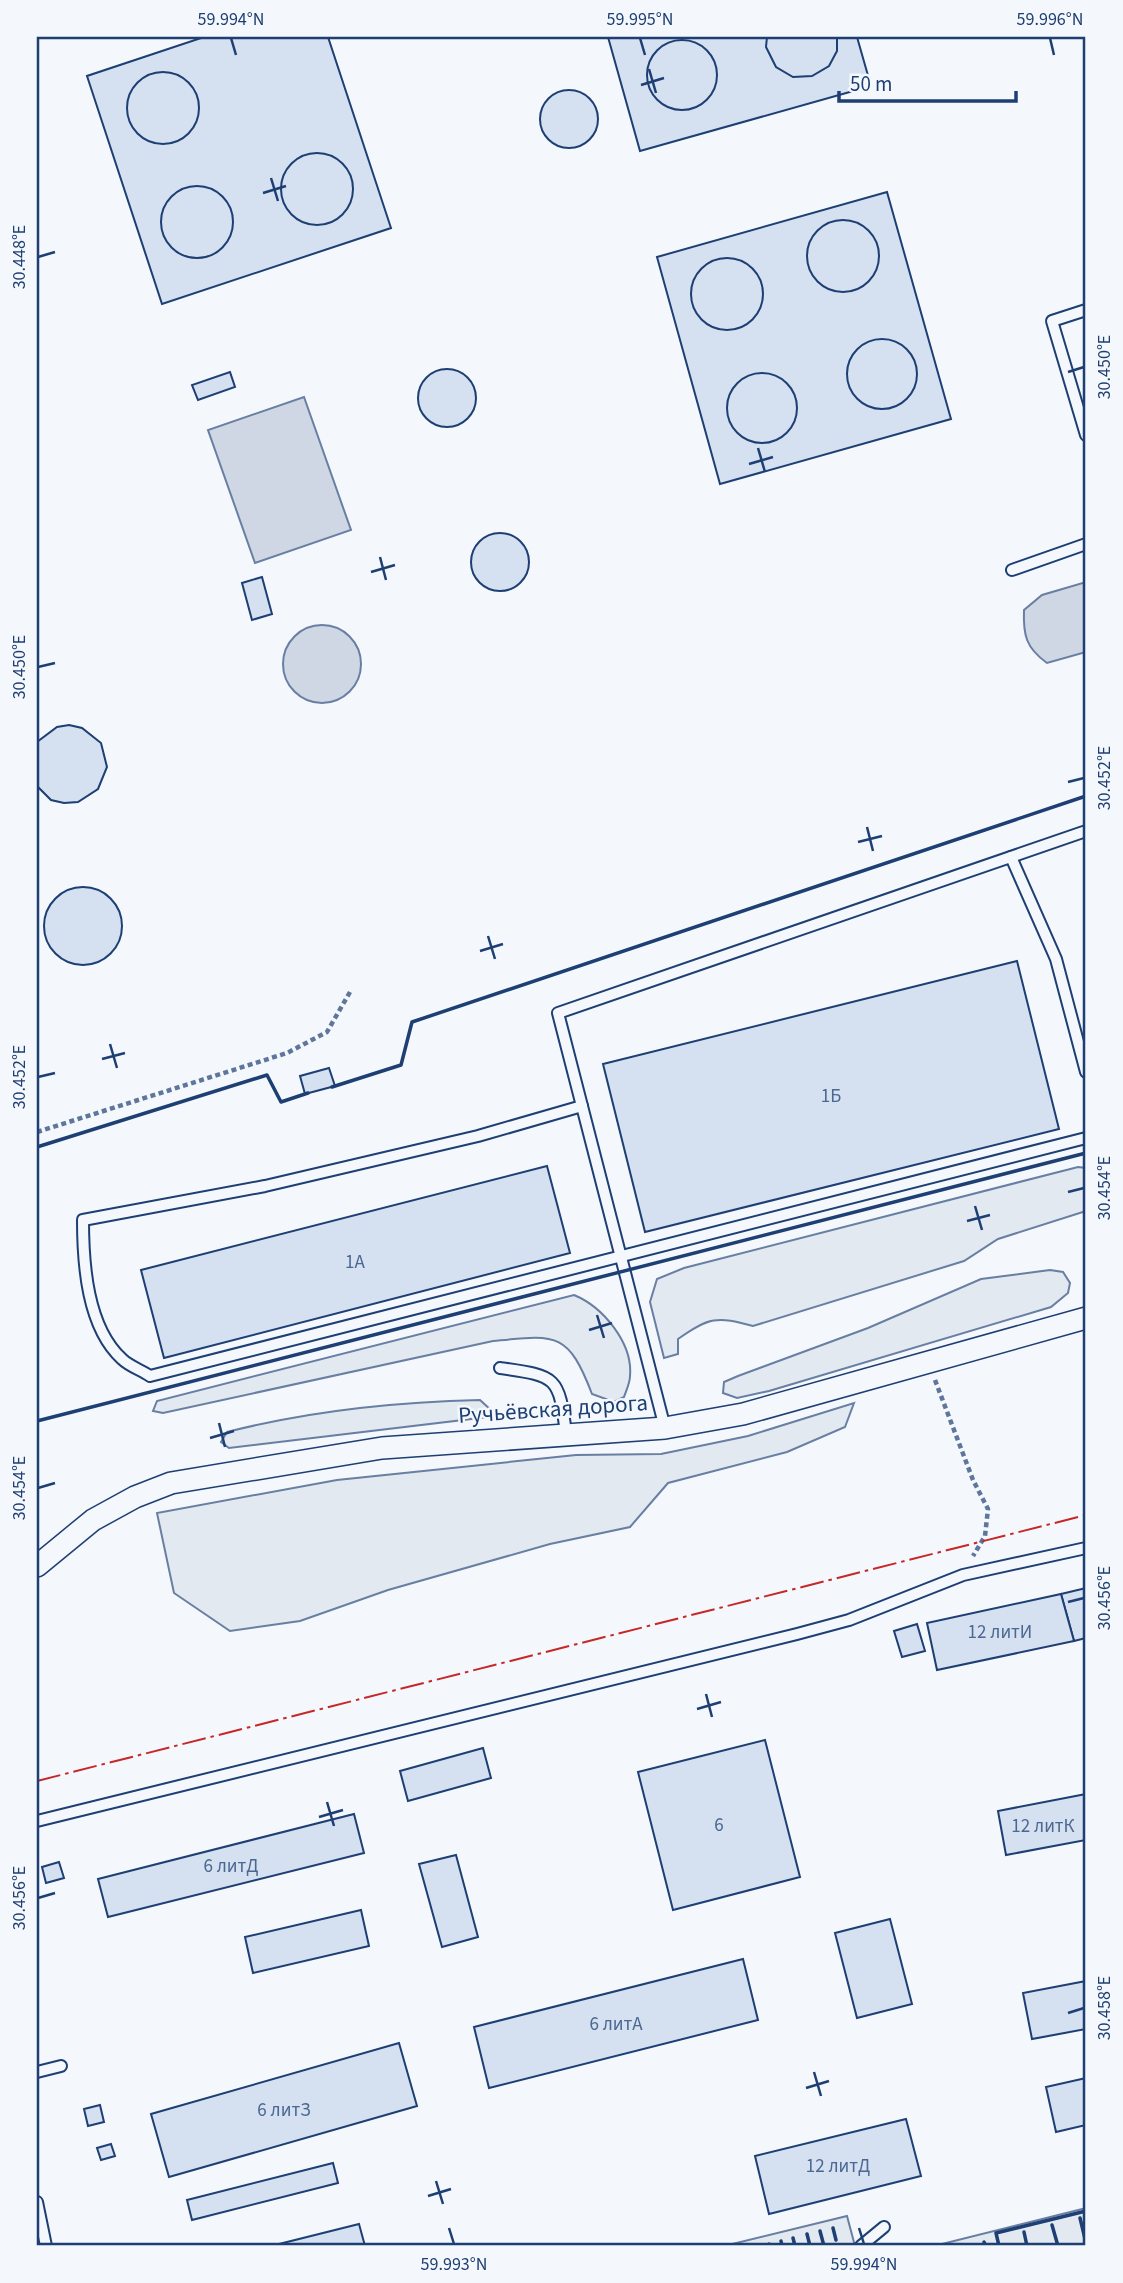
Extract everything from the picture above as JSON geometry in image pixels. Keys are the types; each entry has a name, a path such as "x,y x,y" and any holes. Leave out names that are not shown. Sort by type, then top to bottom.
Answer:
{"street":[{"name":"Ручьёвская дорога","path":"37,1566 93,1520 135,1497 171,1483 382,1448 665,1428 743,1414 1086,1318"}],"lane":[{"path":"1086,310 1052,321 1086,435"},
{"path":"1012,570 1086,544"},
{"path":"665,1428 558,1013 1086,831"},
{"path":"1011,857 1056,959 1086,1072"},
{"path":"582,1107 478,1136 265,1186 83,1220 83,1257 96,1312 106,1340 123,1360 150,1376 1086,1138"},
{"path":"500,1368 542,1374 555,1384 562,1402 566,1434"},
{"path":"37,1821 797,1634 849,1620 963,1575 1086,1548"},
{"path":"37,2072 61,2066"},
{"path":"37,2202 46,2246"},
{"path":"861,2246 884,2227"}],"path":[{"path":"37,1132 287,1053 327,1032 351,992"},
{"path":"930,1362 973,1480 988,1509 985,1536 963,1575"}],"shaded area":[{"path":"304,397 351,530 255,563 208,430"},
{"path":"1086,582 1086,652 1047,663 1034,652 1027,640 1024,610 1042,595"},
{"path":"322,625 337,628 349,637 358,649 361,664 358,679 349,691 337,700 322,703 307,700 295,691 286,679 283,664 286,649 295,637 307,628"},
{"path":"1078,1167 1086,1168 1086,1211 998,1239 964,1261 753,1326 714,1320 698,1326 678,1339 678,1354 664,1358 650,1302 657,1279 684,1268"},
{"path":"1050,1270 1063,1272 1070,1283 1068,1293 1051,1307 769,1391 737,1398 723,1393 724,1382 868,1328 981,1279"},
{"path":"574,1295 605,1317 627,1351 630,1364 629,1381 624,1397 614,1402 592,1394 575,1358 567,1348 557,1342 532,1338 493,1341 163,1413 153,1411 157,1401"},
{"path":"480,1400 492,1411 488,1417 229,1448 221,1442 227,1432 321,1413 384,1405"},
{"path":"854,1403 845,1427 787,1452 668,1483 630,1527 550,1544 388,1590 300,1621 230,1631 174,1593 157,1513 337,1480 576,1455 661,1454 748,1436"},
{"path":"1086,2208 1086,2246 934,2246"},
{"path":"847,2216 855,2246 724,2246"}],"building":[{"path":"278,35 298,41 308,51 314,71 308,91 298,101 278,107 258,101 248,91 242,71 248,51 258,41"},
{"path":"204,37 328,37 391,228 162,304 87,76"},
{"path":"608,37 857,37 871,86 640,151"},
{"path":"767,37 837,37 837,51 829,66 812,76 793,77 776,67 766,47"},
{"path":"689,40 702,46 711,55 715,61 715,89 707,100 696,108 675,110 657,100 649,89 647,68 657,50 668,42"},
{"path":"163,72 183,78 193,88 199,108 193,128 183,138 163,144 143,138 133,128 127,108 133,88 143,78"},
{"path":"563,90 575,90 590,98 598,113 598,125 590,140 575,148 563,148 548,140 540,125 540,113 548,98"},
{"path":"317,153 337,159 347,169 353,189 347,209 337,219 317,225 297,219 287,209 281,189 287,169 297,159"},
{"path":"197,186 217,192 227,202 233,222 227,242 217,252 197,258 177,252 167,242 161,222 167,202 177,192"},
{"path":"887,192 951,419 720,484 657,257"},
{"path":"843,220 863,226 873,236 879,256 873,276 863,286 843,292 823,286 813,276 807,256 813,236 823,226"},
{"path":"727,258 747,264 757,274 763,294 757,314 747,324 727,330 707,324 697,314 691,294 697,274 707,264"},
{"path":"889,339 902,345 911,354 915,360 915,388 907,399 896,407 875,409 857,399 849,388 847,367 857,349 868,341"},
{"path":"441,369 453,369 468,377 476,392 476,404 468,419 453,427 441,427 426,419 418,404 418,392 426,377"},
{"path":"230,372 235,387 198,400 192,385"},
{"path":"769,373 782,379 791,388 795,394 795,422 787,433 776,441 755,443 737,433 729,422 727,401 737,383 748,375"},
{"path":"494,533 506,533 521,541 529,556 529,568 521,583 506,591 494,591 479,583 471,568 471,556 479,541"},
{"path":"262,577 272,614 252,620 242,583"},
{"path":"69,725 82,728 101,743 107,767 98,789 78,802 64,803 51,800 37,786 37,742 57,727"},
{"path":"83,887 98,890 110,899 119,911 122,926 119,941 110,953 98,962 83,965 68,962 56,953 47,941 44,926 47,911 56,899 68,890"},
{"path":"1017,961 1059,1129 645,1232 603,1064"},
{"path":"329,1068 335,1086 305,1094 300,1076"},
{"path":"547,1166 570,1253 164,1358 141,1270"},
{"path":"1086,1588 1086,1638 1074,1641 1061,1594"},
{"path":"1061,1594 1074,1641 937,1670 927,1623"},
{"path":"917,1624 925,1651 902,1657 894,1631"},
{"path":"765,1740 800,1877 673,1910 638,1772"},
{"path":"483,1748 491,1778 408,1801 400,1771"},
{"path":"1086,1794 1086,1840 1006,1855 998,1811"},
{"path":"354,1814 364,1853 108,1917 98,1879"},
{"path":"456,1855 478,1937 442,1947 419,1864"},
{"path":"59,1862 64,1878 46,1883 42,1867"},
{"path":"361,1910 369,1946 253,1973 245,1937"},
{"path":"890,1919 912,2004 857,2018 835,1933"},
{"path":"743,1959 758,2020 489,2088 474,2027"},
{"path":"1086,1981 1086,2029 1032,2039 1023,1993"},
{"path":"399,2043 417,2106 169,2177 151,2114"},
{"path":"1086,2078 1086,2125 1056,2132 1046,2087"},
{"path":"100,2105 104,2122 88,2126 84,2109"},
{"path":"906,2119 921,2176 769,2214 755,2156"},
{"path":"111,2144 115,2156 101,2160 97,2148"},
{"path":"333,2163 338,2183 192,2220 187,2200"},
{"path":"359,2224 365,2246 271,2246"}],"wall":[{"path":"332,1087 401,1065 412,1022 1086,796"},
{"path":"37,1147 267,1075 281,1102 308,1093"},
{"path":"37,1421 1086,1153"},
{"path":"999,2246 996,2233 1086,2211"},
{"path":"1080,2218 1086,2243"},
{"path":"1052,2225 1058,2246"},
{"path":"833,2228 836,2240"},
{"path":"820,2231 824,2246"},
{"path":"1024,2232 1027,2246"},
{"path":"807,2234 810,2246"},
{"path":"793,2238 795,2246"},
{"path":"781,2241 782,2246"},
{"path":"984,2242 986,2246"}],"power":[{"path":"37,1781 1086,1515"}]}
